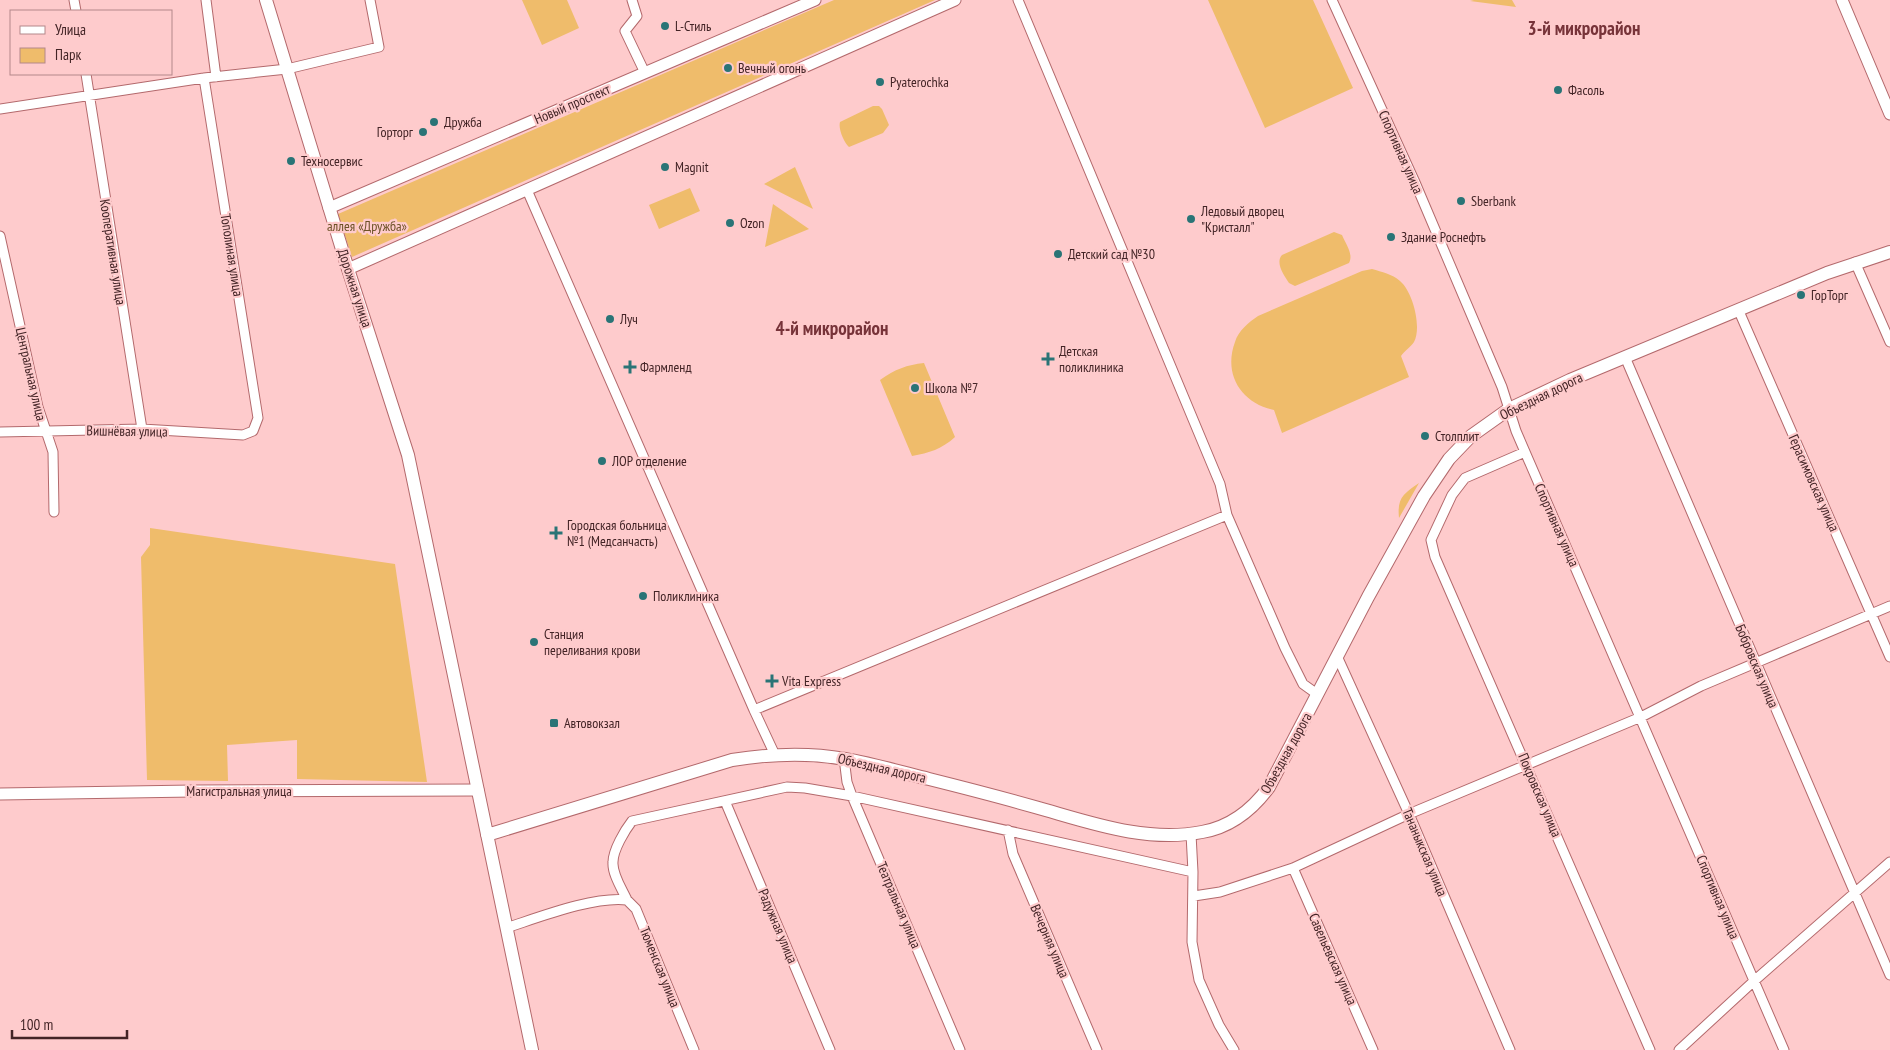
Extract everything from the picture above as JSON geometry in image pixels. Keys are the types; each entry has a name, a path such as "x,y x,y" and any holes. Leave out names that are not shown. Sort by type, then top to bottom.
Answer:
{"main road":[{"name":"Дорожная улица","path":"266,0 348,269 408,455 532,1050"},
{"name":"Объездная дорога","path":"487,835 732,760 775,755 820,755 844,758 1016,801 1098,825 1148,835 1190,834 1216,829 1237,819 1259,801 1269,787 1368,597 1435,477 1466,441 1486,424 1509,409 1625,356 1855,262 1890,252"}],"street":[{"path":"206,0 216,77"},
{"path":"0,109 204,78 287,69 379,47 370,0"},
{"path":"632,0 637,16 625,31 645,73"},
{"name":"Новый проспект","path":"329,208 815,0"},
{"path":"348,269 955,0"},
{"path":"1018,0 1220,484 1227,515 1297,674 1303,684 1317,694"},
{"name":"Спортивная улица","path":"1332,0 1416,186 1502,387 1516,432 1784,1050"},
{"path":"1842,0 1890,114"},
{"name":"Кооперативная улица","path":"86,75 142,429"},
{"name":"Тополиная улица","path":"204,78 258,418 253,430"},
{"path":"526,190 775,755"},
{"name":"Центральная улица","path":"0,236 45,430 53,452 54,512"},
{"path":"1855,262 1890,342"},
{"name":"Герасимовская улица","path":"1738,310 1890,657"},
{"name":"Бобровская улица","path":"1625,356 1890,975"},
{"name":"Вишнёвая улица","path":"0,432 142,429 243,435 253,430"},
{"name":"Покровская улица","path":"1525,452 1465,478 1452,495 1431,540 1435,557 1650,1050"},
{"path":"754,710 1227,515"},
{"path":"1194,896 1220,892 1293,868 1409,814 1641,717 1701,686 1890,606"},
{"name":"Тананыкская улица","path":"1338,656 1409,814 1510,1050"},
{"name":"Театральная улица","path":"844,758 845,776 852,796 960,1050"},
{"path":"725,801 787,787 805,788 852,796 1193,872"},
{"name":"Магистральная улица","path":"0,794 193,790 478,790"},
{"name":"Тюменская улица","path":"694,1050 636,910 627,900 616,877 613,861 623,833 632,821 725,801"},
{"name":"Радужная улица","path":"725,801 830,1050"},
{"name":"Вечерняя улица","path":"1008,830 1014,854 1097,1050"},
{"path":"1190,834 1194,896 1192,942 1199,980 1219,1025 1234,1050"},
{"path":"1680,1050 1754,981 1890,862"},
{"name":"Савельевская улица","path":"1293,868 1373,1050"},
{"path":"506,928 586,904 614,898 627,900"}],"green space":[{"path":"522,0 567,0 579,28 542,45"},
{"name":"аллея «Дружба»","path":"834,0 935,0 352,257 338,214"},
{"path":"1208,0 1313,0 1353,88 1265,128"},
{"path":"1512,0 1516,7 1470,1"},
{"path":"873,106 879,106 882,109 889,125 883,133 849,147 842,135 840,122"},
{"path":"795,167 813,209 764,184"},
{"path":"690,188 700,211 659,229 649,205"},
{"path":"773,204 809,229 765,247"},
{"path":"1334,232 1342,235 1347,245 1350,252 1349,263 1295,286 1289,283 1279,262 1282,255"},
{"path":"1372,269 1390,275 1400,281 1405,286 1412,301 1417,319 1416,336 1413,344 1401,356 1409,377 1282,433 1274,410 1252,401 1244,394 1233,376 1231,365 1236,338 1244,327 1258,316 1362,271"},
{"path":"924,363 955,437 935,450 912,456 880,380 901,368"},
{"path":"1419,483 1399,518 1399,506 1402,497"},
{"path":"150,528 395,564 427,782 297,779 297,740 227,745 228,781 147,780 141,557 150,545"}],"place":[{"name":"L-Стиль","path":"665,26"},
{"name":"Вечный огонь","path":"728,68"},
{"name":"Pyaterochka","path":"880,82"},
{"name":"Фасоль","path":"1558,90"},
{"name":"Дружба","path":"434,122"},
{"name":"Горторг","path":"423,132"},
{"name":"Техносервис","path":"291,161"},
{"name":"Magnit","path":"665,167"},
{"name":"Sberbank","path":"1461,201"},
{"name":"Ледовый дворец \"Кристалл\"","path":"1191,219"},
{"name":"Ozon","path":"730,223"},
{"name":"Здание Роснефть","path":"1391,237"},
{"name":"Детский сад №30","path":"1058,254"},
{"name":"ГорТорг","path":"1801,295"},
{"name":"Луч","path":"610,319"},
{"name":"Детская поликлиника","path":"1048,359"},
{"name":"Фармленд","path":"630,367"},
{"name":"Школа №7","path":"915,388"},
{"name":"Столплит","path":"1425,436"},
{"name":"ЛОР отделение","path":"602,461"},
{"name":"Городская больница №1 (Медсанчасть)","path":"556,533"},
{"name":"Поликлиника","path":"643,596"},
{"name":"Станция переливания крови","path":"534,642"},
{"name":"Vita Express","path":"772,681"},
{"name":"Автовокзал","path":"554,723"}],"district":[{"name":"3-й микрорайон","path":"1584,28"},
{"name":"4-й микрорайон","path":"832,328"}]}
